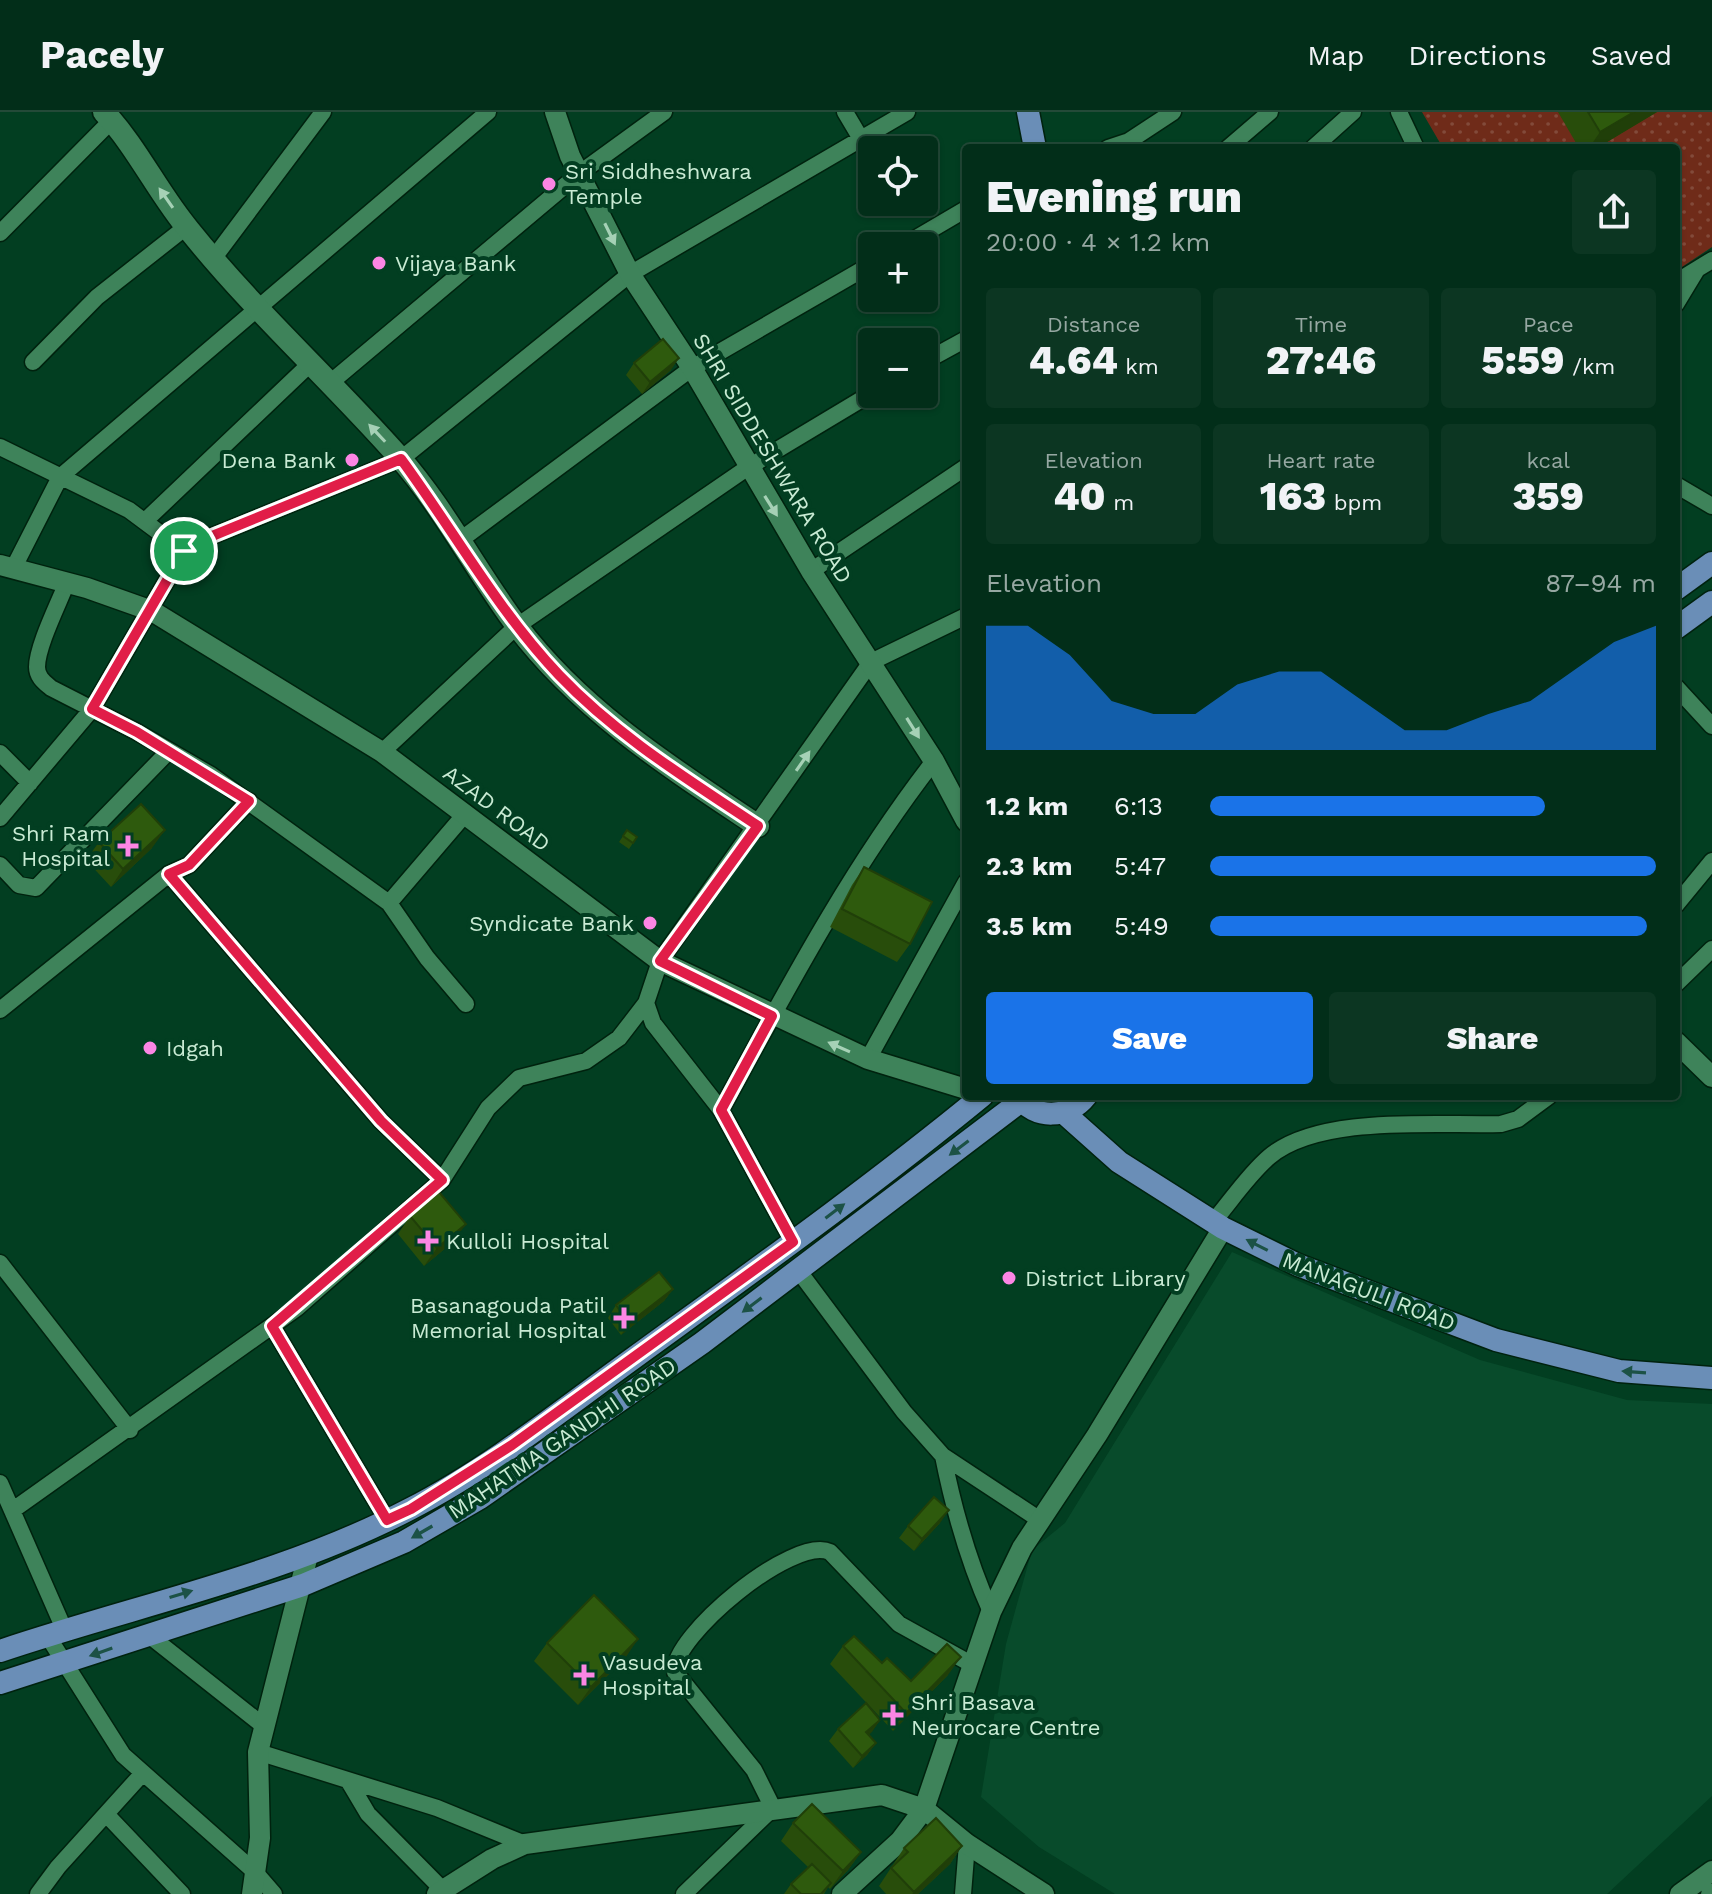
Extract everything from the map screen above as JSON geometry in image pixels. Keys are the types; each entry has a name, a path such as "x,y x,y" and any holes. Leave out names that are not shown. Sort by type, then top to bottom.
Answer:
{"main road":[{"path":"1028,112 1034,144"},
{"path":"108,116 186,227 255,309 312,362 401,459 517,626 560,676 643,749 758,826"},
{"path":"1680,586 1712,563"},
{"path":"1680,625 1712,602"},
{"name":"MAHATMA GANDHI ROAD","path":"0,1651 308,1555 411,1509 512,1445 793,1242 977,1100"},
{"name":"MAHATMA GANDHI ROAD","path":"0,1683 303,1585 404,1542 480,1498 702,1343 1016,1100"},
{"path":"1021,1100 1033,1111 1048,1115 1064,1113 1081,1100"},
{"name":"MANAGULI ROAD","path":"1064,1113 1119,1162 1218,1225 1298,1265 1496,1340 1619,1371 1712,1378"}],"street":[{"path":"213,259 323,112"},
{"path":"7,566 60,477 488,112"},
{"name":"SHRI SIDDESHWARA ROAD","path":"555,112 570,156 630,274 692,368 747,468 811,571 934,761 962,814"},
{"path":"330,383 580,173 664,112"},
{"path":"845,112 859,136"},
{"path":"866,136 907,112"},
{"path":"1120,144 1173,112"},
{"path":"1233,144 1270,112"},
{"path":"1317,144 1353,112"},
{"path":"1399,112 1414,144"},
{"path":"2,227 108,116"},
{"path":"0,818 92,709 152,611 184,551 195,543 401,459 630,274 858,141"},
{"path":"927,232 962,211"},
{"path":"33,362 97,297 186,227"},
{"path":"1680,280 1705,265"},
{"path":"1680,299 1705,265"},
{"path":"459,541 692,368 858,272"},
{"path":"938,354 962,341"},
{"path":"146,520 312,362"},
{"path":"382,752 517,626 747,468 858,401"},
{"path":"0,447 146,520 184,551"},
{"path":"811,571 962,470"},
{"path":"1680,487 1712,506"},
{"name":"AZAD ROAD","path":"7,566 67,582 152,611 382,752 660,961 868,1059 962,1088"},
{"path":"67,582 37,668 41,679 51,688 169,751 249,801 389,903 427,958 466,1004"},
{"path":"13,1510 130,1430 272,1326 442,1180 488,1108 519,1078 586,1061 619,1038 646,1003 660,961 871,662 962,618"},
{"path":"1680,691 1712,726"},
{"path":"0,865 19,885 36,888 169,751"},
{"path":"0,753 30,783"},
{"path":"721,1110 849,884 902,802 934,761"},
{"path":"0,1010 169,874 189,865 249,801"},
{"path":"389,903 466,813"},
{"path":"1680,900 1712,861"},
{"path":"169,874 381,1121 442,1180"},
{"path":"868,1059 962,889"},
{"path":"1680,980 1712,949"},
{"path":"646,1003 653,1023 721,1110 793,1242"},
{"path":"1680,1045 1709,1069"},
{"path":"842,1894 900,1841 924,1809 991,1612 1022,1548 1146,1357 1218,1225 1269,1157 1295,1141 1330,1129 1501,1124 1518,1119 1544,1100"},
{"path":"0,1263 130,1430"},
{"path":"798,1270 904,1412 943,1456 1040,1520"},
{"path":"272,1326 387,1520"},
{"path":"943,1456 955,1518 971,1568 991,1612"},
{"path":"0,1483 13,1510 66,1664 110,1738 143,1773 255,1872 274,1894"},
{"path":"773,1808 754,1770 681,1681 673,1661 682,1647 726,1604 774,1564 805,1550 821,1548 830,1552 899,1624 973,1665"},
{"path":"252,1894 260,1838 258,1752 303,1585 308,1555"},
{"path":"150,1636 265,1727"},
{"path":"258,1752 437,1808 525,1844"},
{"path":"38,1894 143,1773"},
{"path":"349,1782 368,1814 439,1891 492,1859 525,1844 882,1795 924,1809 967,1844 1044,1894"},
{"path":"684,1894 773,1808"},
{"path":"106,1814 177,1892"},
{"path":"963,1894 967,1844"},
{"path":"1680,1894 1712,1871"}],"shaded area":[{"path":"1422,112 1712,112 1712,247 1680,268 1680,144 1441,144"},
{"path":"1232,1252 1480,1360 1627,1400 1712,1404 1712,1796 1607,1894 1115,1894 1039,1847 981,1797 1006,1644 1032,1550 1065,1523"}],"building":[{"path":"1588,112 1634,112 1600,132"},
{"path":"663,339 679,358 650,382 634,363"},
{"path":"141,804 165,830 123,869 99,842"},
{"path":"627,830 637,837 633,843 623,836"},
{"path":"864,867 932,902 910,944 842,909"},
{"path":"439,1192 466,1224 437,1248 410,1216"},
{"path":"659,1272 673,1289 629,1323 616,1305"},
{"path":"934,1497 949,1510 922,1539 908,1526"},
{"path":"594,1595 638,1639 591,1687 547,1643"},
{"path":"854,1636 882,1663 887,1658 911,1681 947,1644 961,1657 906,1713 843,1646"},
{"path":"866,1703 880,1720 866,1732 876,1743 862,1756 838,1729"},
{"path":"812,1804 861,1852 843,1871 793,1823"},
{"path":"936,1818 962,1846 914,1892 891,1868 908,1852 904,1848"},
{"path":"812,1864 831,1883 821,1894 801,1894 791,1884"}],"place":[{"name":"Sri Siddheshwara Temple","path":"549,184"},
{"name":"Vijaya Bank","path":"379,263"},
{"name":"Dena Bank","path":"352,460"},
{"name":"Shri Ram Hospital","path":"128,846"},
{"name":"Syndicate Bank","path":"650,923"},
{"name":"Idgah","path":"150,1048"},
{"name":"Kulloli Hospital","path":"428,1241"},
{"name":"District Library","path":"1009,1278"},
{"name":"Basanagouda Patil Memorial Hospital","path":"624,1318"},
{"name":"Vasudeva Hospital","path":"584,1675"},
{"name":"Shri Basava Neurocare Centre","path":"893,1715"}],"route":[{"path":"401,459 517,626 560,676 643,749 758,826 660,961 772,1016 721,1110 793,1242 512,1445 411,1509 387,1520 272,1326 297,1308 442,1180 381,1121 169,874 189,865 223,833 249,801 211,775 92,709 152,611 184,551 195,543 401,459"}]}
